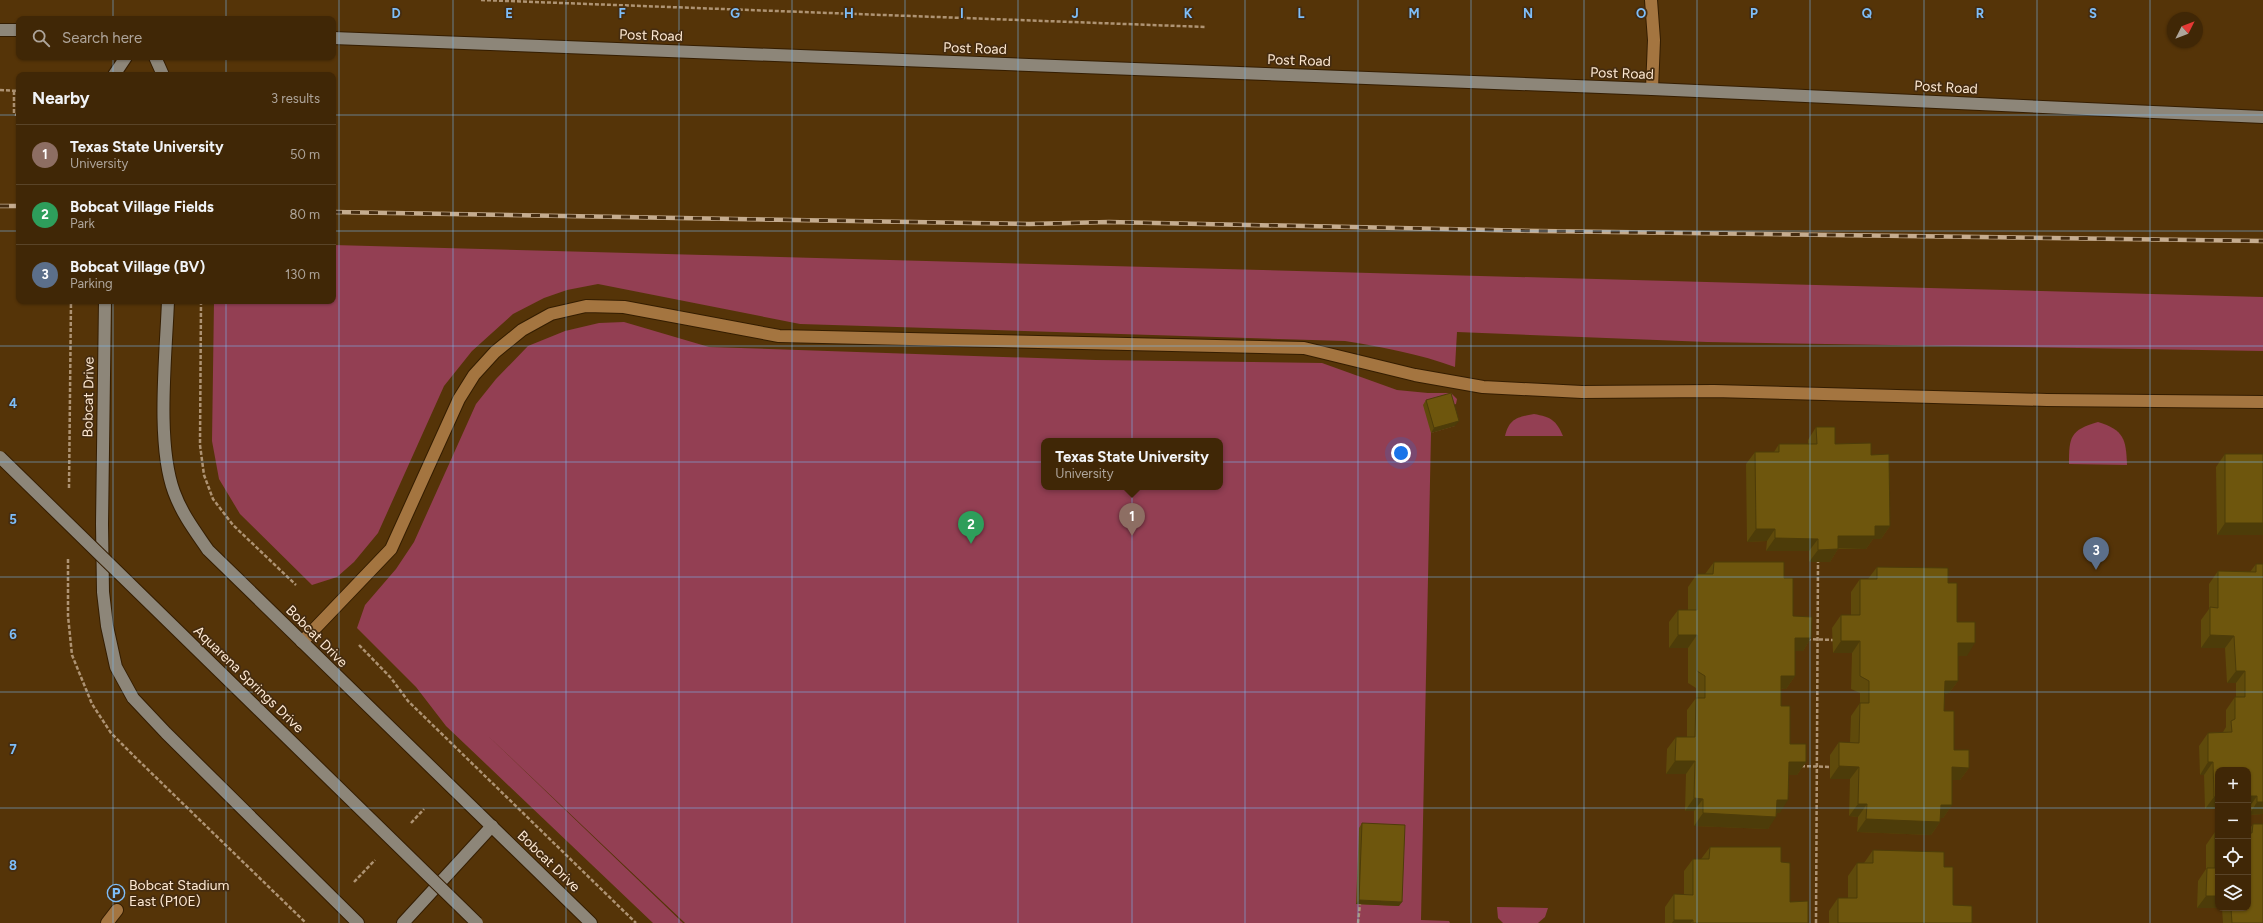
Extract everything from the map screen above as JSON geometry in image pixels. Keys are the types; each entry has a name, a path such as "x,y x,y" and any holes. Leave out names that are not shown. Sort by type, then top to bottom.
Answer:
{"street":[{"path":"1651,0 1654,40 1652,89"},
{"path":"0,30 16,30"},
{"name":"Post Road","path":"336,38 1652,89 2263,117"},
{"path":"116,72 124,60"},
{"path":"156,60 162,72"},
{"name":"Bobcat Drive","path":"105,304 102,524 103,592 107,626 116,667 133,698 166,733 358,923"},
{"name":"Bobcat Drive","path":"168,304 164,420 167,460 174,491 186,519 208,550 591,923"},
{"path":"302,642 391,549 459,399 474,375 495,352 522,330 550,314 586,306 624,307 779,336 1304,348 1415,375 1483,387 1582,392 1714,390 2047,400 2263,402"},
{"name":"Aquarena Springs Drive","path":"0,457 477,923"},
{"path":"402,923 492,826"},
{"path":"107,923 117,910"}],"path":[{"path":"481,0 1206,27"},
{"path":"0,90 14,91 14,114 16,115"},
{"path":"201,304 200,445 204,475 213,498 233,525 296,586"},
{"path":"1816,923 1818,562"},
{"path":"1803,639 1832,640"},
{"path":"359,645 391,678 408,701 636,923"},
{"path":"1797,766 1830,767"},
{"path":"1358,923 1360,904"}],"shaded area":[{"path":"336,245 2263,297 2263,351 1707,342 1457,332 1455,367 1401,351 1345,341 800,324 598,284 567,290 544,298 513,314 472,351 444,386 378,533 354,562 337,577 312,585 240,514 219,479 212,441 214,304 336,304"},
{"path":"624,322 709,347 1096,360 1322,363 1397,390 1428,393 1451,393 1457,399 1456,404 1450,406 1455,426 1431,433 1421,920 1449,921 1450,923 685,923 484,732 683,923 653,923 446,726 416,687 357,628 365,605 396,569 414,542 476,404 496,379 528,346 565,331 599,323"},
{"path":"1534,414 1545,416 1552,420 1558,426 1563,436 1505,436 1511,422 1523,416"},
{"path":"2098,422 2113,428 2122,437 2126,448 2127,465 2069,464 2070,447 2073,436 2082,428"},
{"path":"1497,907 1548,908 1545,917 1538,923 1503,923 1498,918"}],"building":[{"path":"1451,393 1459,421 1434,428 1426,400"},
{"path":"1816,427 1835,427 1835,444 1871,443 1871,455 1889,454 1890,526 1875,526 1875,536 1838,536 1838,549 1818,550 1818,539 1775,538 1775,529 1756,529 1755,452 1779,452 1779,444 1817,444"},
{"path":"2225,454 2263,454 2263,523 2225,523"},
{"path":"1714,562 1784,562 1784,578 1793,578 1793,616 1812,617 1811,638 1795,638 1795,676 1781,676 1781,706 1790,706 1790,744 1806,744 1806,762 1789,762 1788,800 1777,800 1776,817 1703,813 1703,799 1694,798 1695,761 1675,761 1676,737 1695,737 1696,698 1705,698 1705,676 1697,671 1697,635 1678,635 1678,610 1697,610 1697,574 1713,574"},
{"path":"2256,564 2263,564 2263,802 2257,802 2257,796 2251,796 2251,767 2215,767 2214,797 2213,762 2208,762 2208,733 2232,732 2231,721 2235,719 2235,697 2245,697 2245,671 2236,671 2234,636 2210,635 2210,607 2218,608 2218,571 2256,572"},
{"path":"1877,567 1948,568 1948,583 1957,583 1957,622 1975,622 1975,643 1958,643 1958,681 1945,681 1944,711 1954,711 1954,750 1969,750 1969,768 1952,767 1952,805 1941,805 1940,822 1866,819 1867,804 1858,804 1859,767 1839,766 1839,742 1859,743 1860,703 1869,703 1869,681 1860,676 1860,641 1841,641 1841,615 1860,615 1860,579 1877,579"},
{"path":"1362,823 1405,825 1402,902 1359,900"},
{"path":"2253,824 2263,824 2263,923 2232,923 2231,911 2251,911"},
{"path":"1710,847 1781,847 1781,862 1790,863 1790,902 1808,901 1808,923 1693,923 1693,920 1674,920 1674,894 1693,895 1693,859 1709,859"},
{"path":"1873,850 1944,852 1944,867 1953,867 1953,905 1972,906 1972,923 1838,923 1838,898 1857,898 1857,863 1873,863"},
{"path":"2207,868 2215,868 2215,896 2206,896"}],"railway":[{"path":"0,206 16,206"},
{"path":"336,212 1029,224 1109,222 1539,231 2263,241"}],"place":[{"name":"Texas State University","path":"1132,536"},
{"name":"Bobcat Village Fields","path":"971,544"},
{"name":"Bobcat Village (BV)","path":"2096,570"},
{"name":"Bobcat Stadium East (P10E)","path":"116,893"}]}
